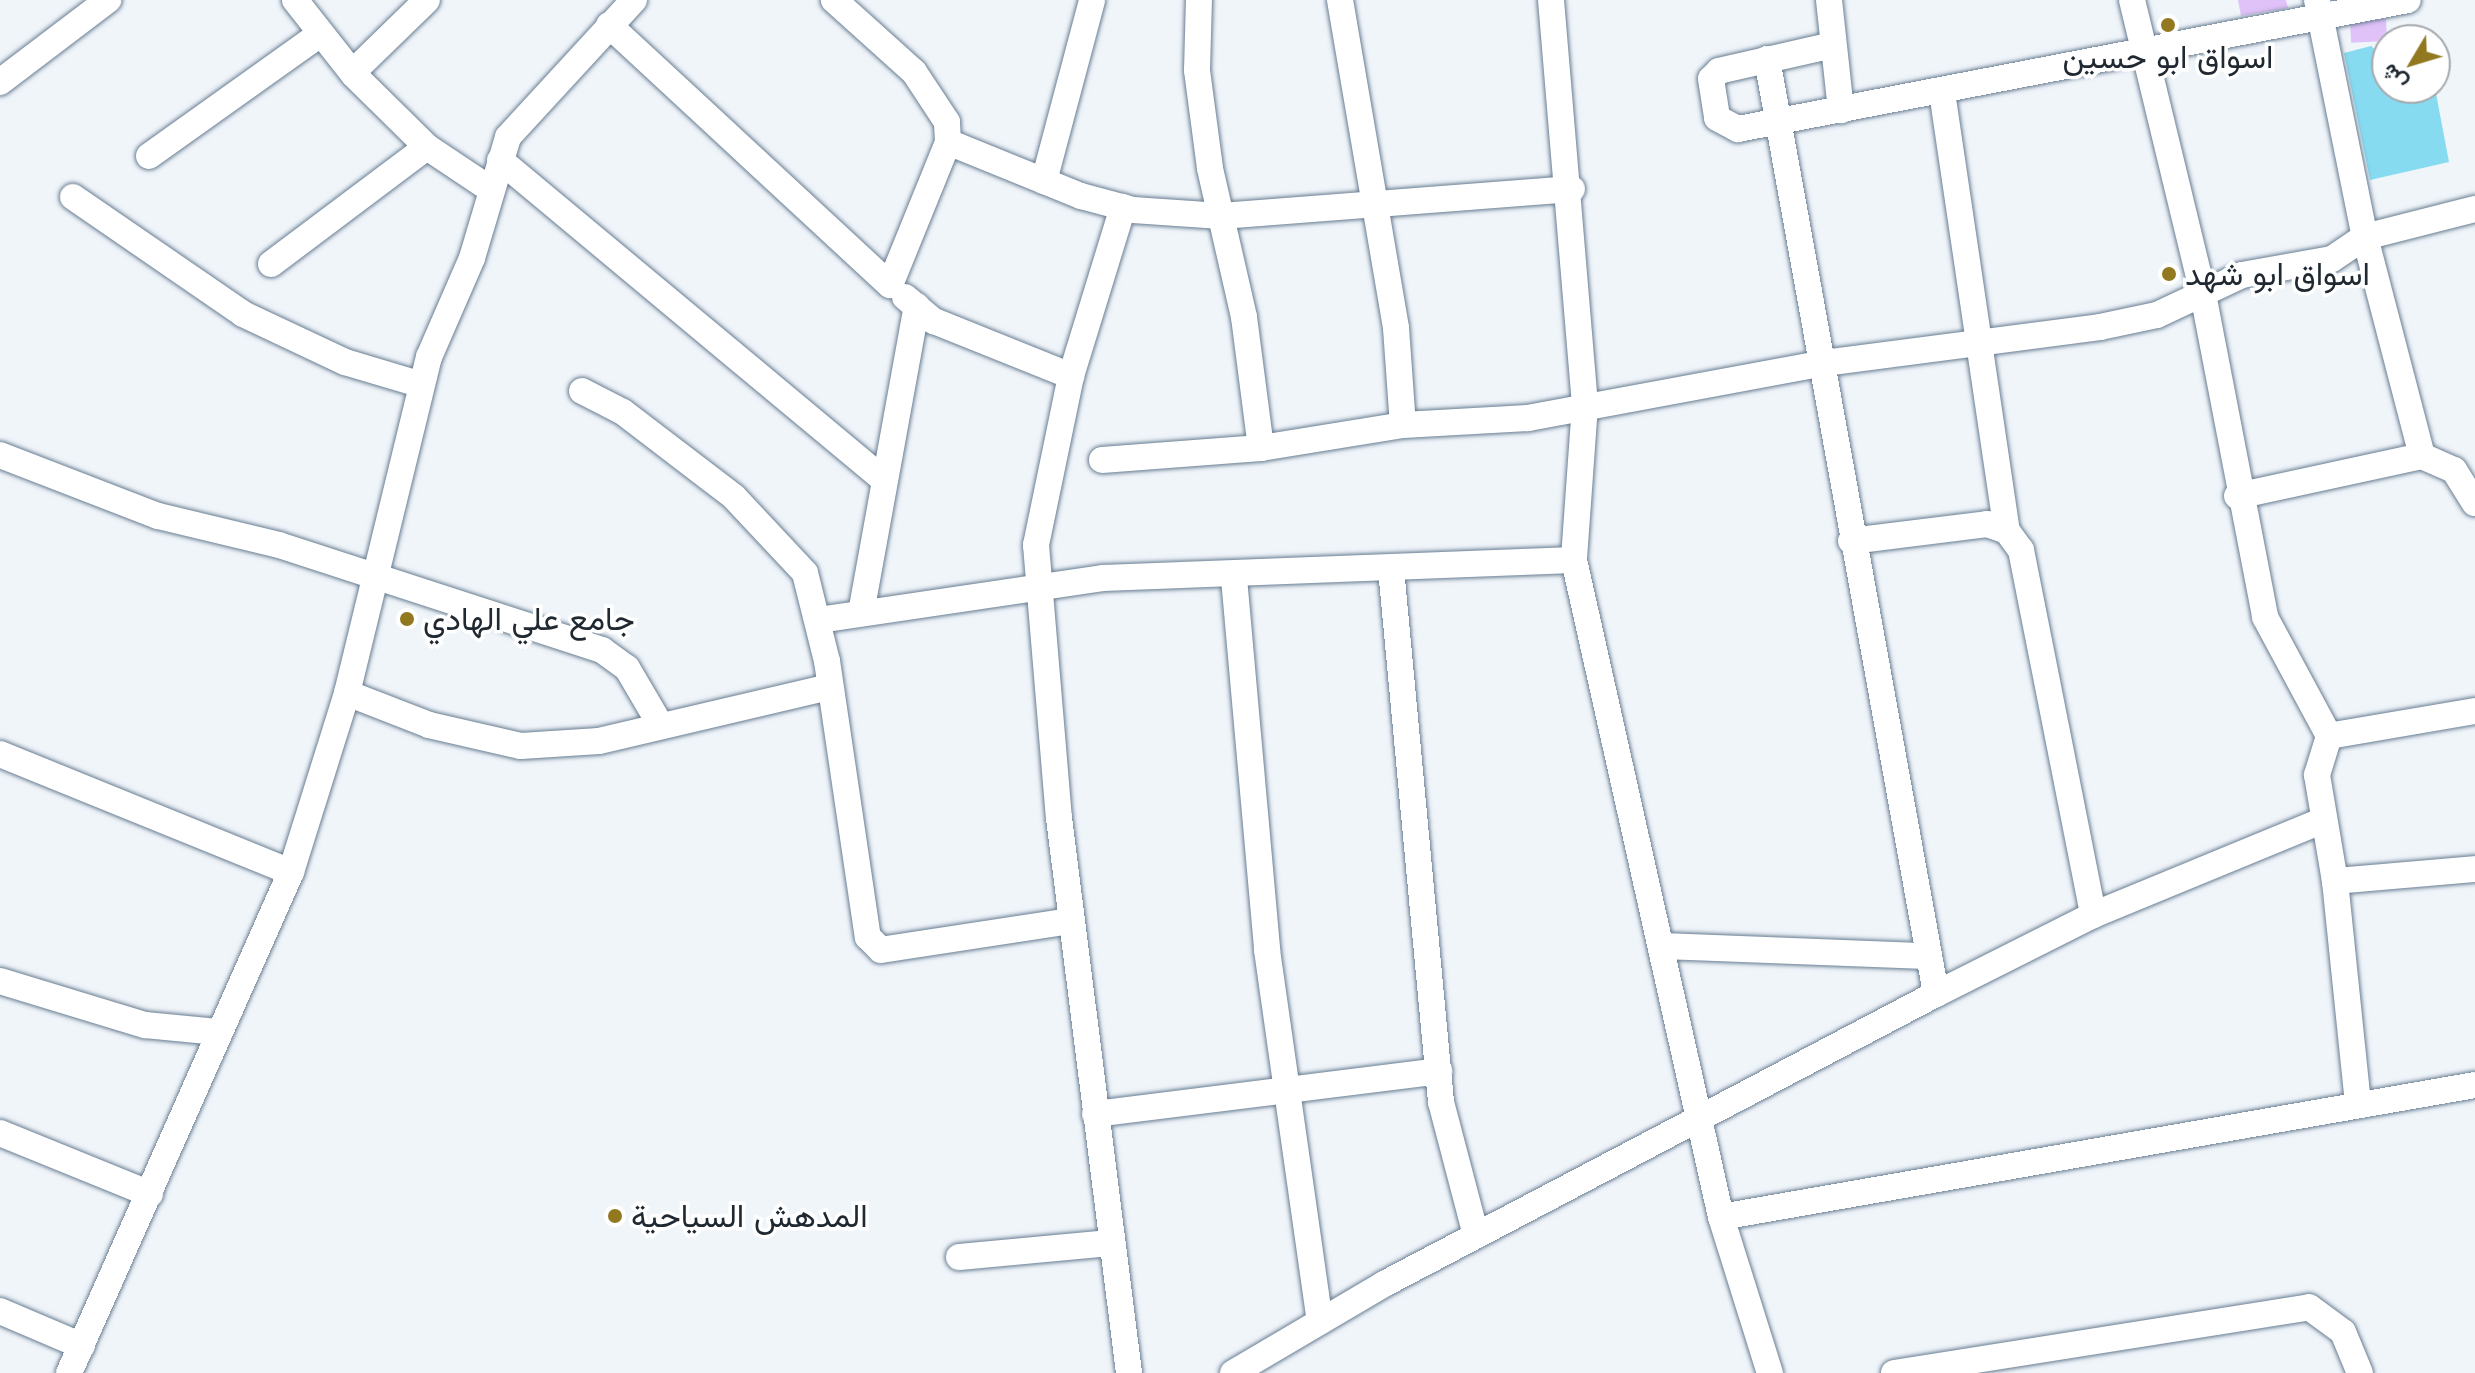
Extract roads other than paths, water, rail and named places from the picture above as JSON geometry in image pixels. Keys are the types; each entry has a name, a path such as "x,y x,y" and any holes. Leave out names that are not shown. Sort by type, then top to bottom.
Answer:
{"street":[{"path":"0,82 108,0"},
{"path":"295,0 353,72 427,147 490,189"},
{"path":"353,72 427,0"},
{"path":"69,1373 291,872 347,693 422,385 508,137 634,0"},
{"path":"1044,181 1092,0"},
{"path":"1199,0 1197,70 1221,216 1244,317 1261,448"},
{"path":"1340,0 1370,200 1396,328 1403,425"},
{"path":"1551,0 1552,71 1572,189 1585,405 1574,560 1663,946 1721,1217 1770,1373"},
{"path":"1829,0 1841,110"},
{"path":"2132,0 2203,294 2237,496 2265,617 2329,736 2317,775 2335,881 2358,1102"},
{"path":"1833,45 1719,71 1711,92 1726,127 1942,92 2143,50 2318,8 2408,0"},
{"path":"847,5 940,103 948,142 890,285"},
{"path":"2318,8 2365,237 2422,456"},
{"path":"609,25 890,285 934,321 1071,376"},
{"path":"149,156 320,34"},
{"path":"1767,59 1824,363 1851,541 1936,994"},
{"path":"1942,92 2007,531 2021,550 2093,915"},
{"path":"948,142 1044,181 1123,207 1221,216 1370,200 1572,189"},
{"path":"271,264 427,147"},
{"path":"500,160 882,478"},
{"path":"73,197 243,314 345,362 422,385"},
{"path":"1123,207 1071,376 1036,545 1042,584 1070,921 1129,1373"},
{"path":"1102,460 1261,448 1403,425 1528,418 1824,363 1979,339 2128,321 2203,294 2242,275 2332,259 2365,237 2475,209"},
{"path":"861,613 882,478 917,306"},
{"path":"582,391 623,412 734,497 805,573 819,620 860,920 881,950 1070,921"},
{"path":"0,455 158,516 377,575 602,650 627,668 661,726"},
{"path":"2237,496 2422,456 2454,470 2475,503"},
{"path":"1851,541 1987,524 2007,531"},
{"path":"819,620 1042,584 1234,578 1574,560"},
{"path":"1391,569 1439,1071 1476,1235"},
{"path":"1234,578 1257,862 1320,1321"},
{"path":"347,693 429,725 521,746 599,741 829,687"},
{"path":"2329,736 2475,711"},
{"path":"0,754 291,872"},
{"path":"1233,1373 1476,1235 1936,994 2093,915 2323,820"},
{"path":"2335,881 2475,869"},
{"path":"1663,946 1927,956"},
{"path":"0,981 145,1025 218,1032"},
{"path":"1095,1114 1439,1071"},
{"path":"1721,1217 2358,1102 2475,1085"},
{"path":"0,1133 150,1194"},
{"path":"959,1257 1110,1243"},
{"path":"1894,1373 2309,1307 2343,1332 2360,1373"},
{"path":"0,1311 82,1346"}],"place":[{"name":"اسواق ابو حسين","path":"2168,25"},
{"name":"اسواق ابو شهد","path":"2169,274"},
{"name":"جامع علي الهادي","path":"407,619"},
{"name":"المدهش السياحية","path":"615,1216"}]}
